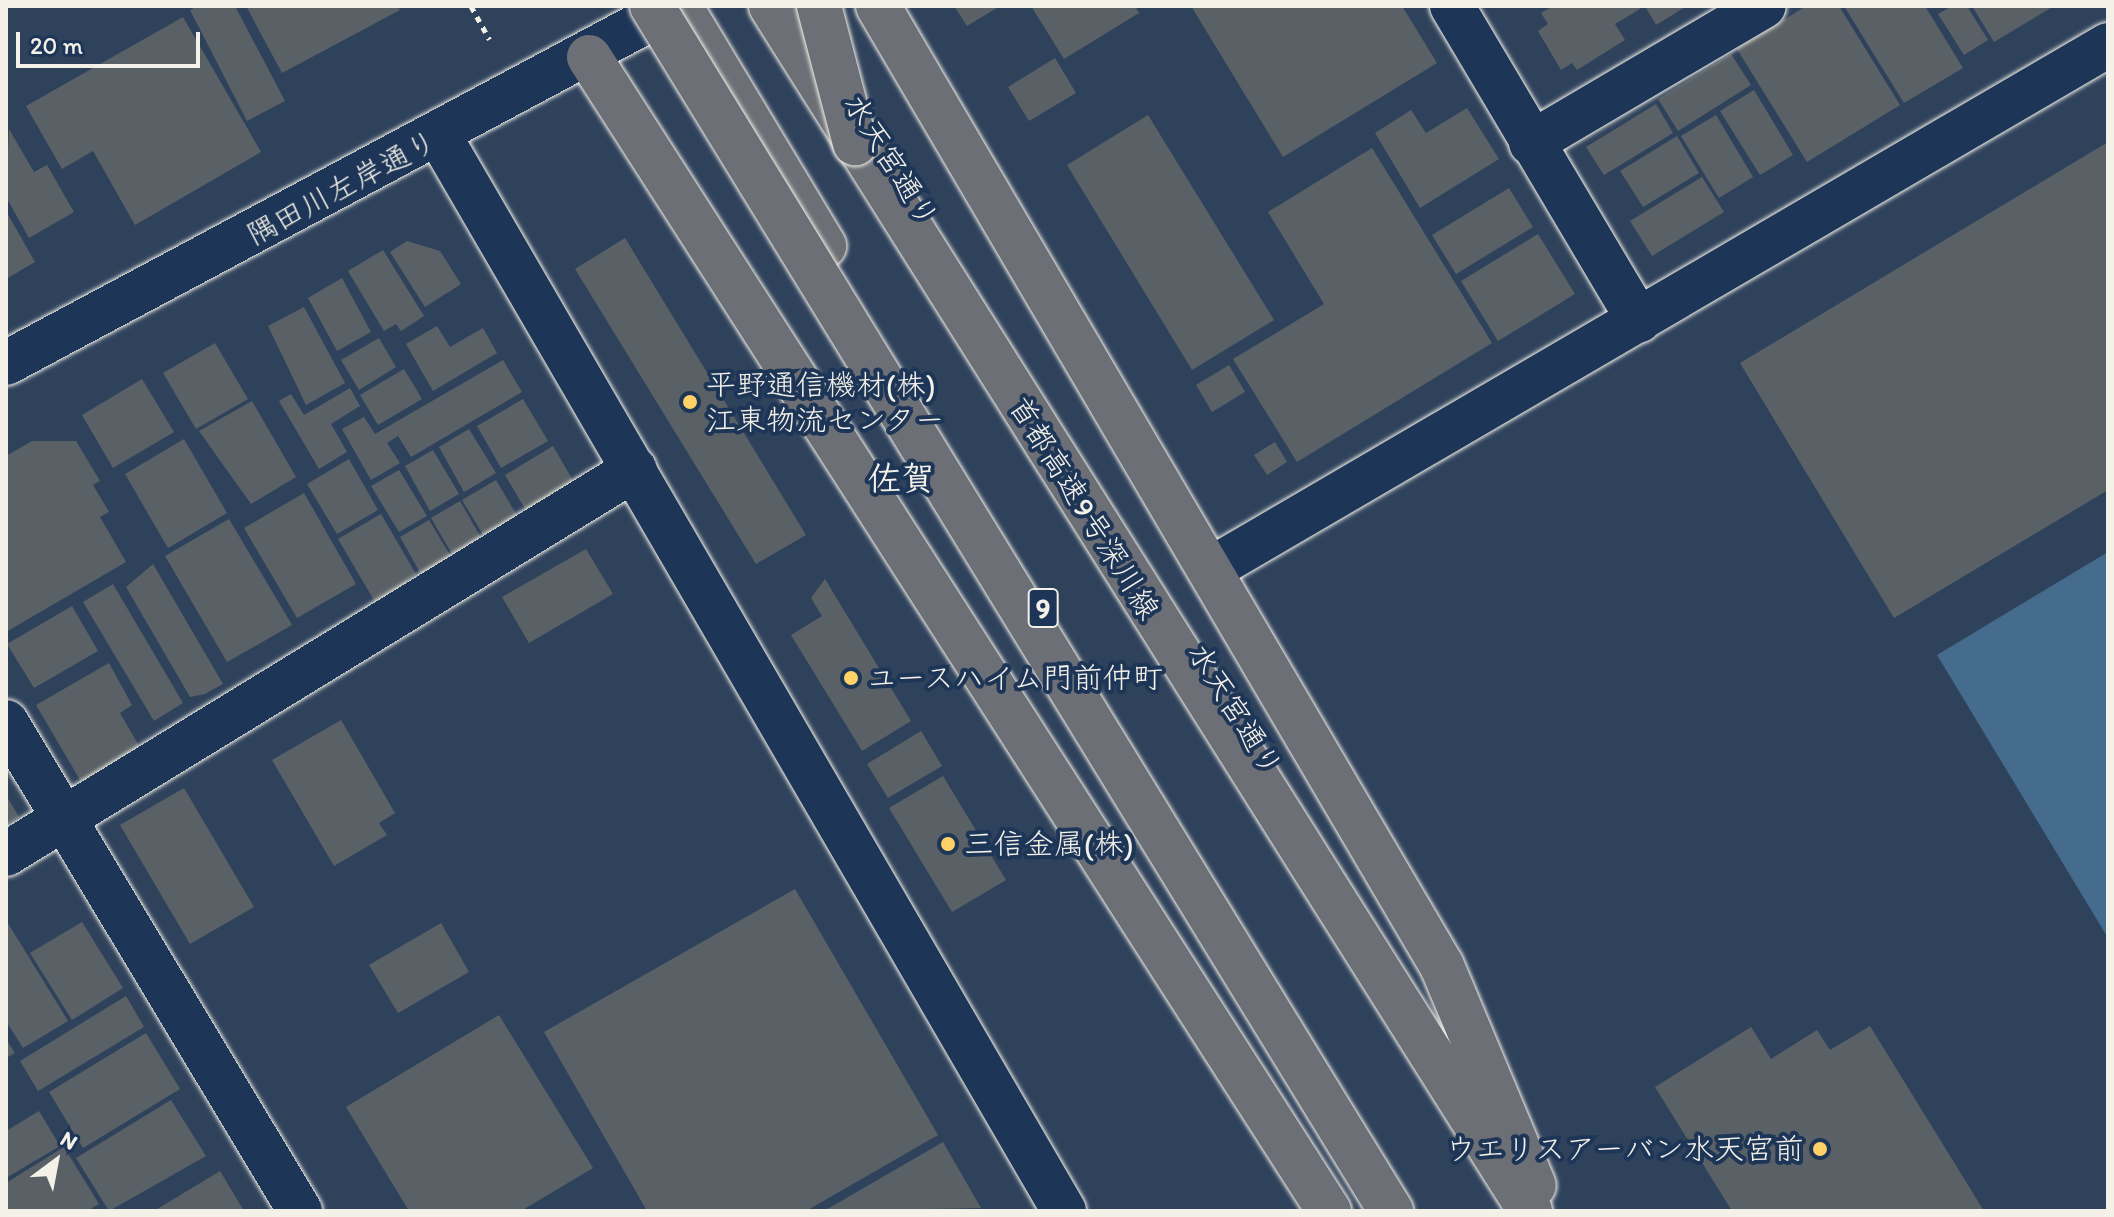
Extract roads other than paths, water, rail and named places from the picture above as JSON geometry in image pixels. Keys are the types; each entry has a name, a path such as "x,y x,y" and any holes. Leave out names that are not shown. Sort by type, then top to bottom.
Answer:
{"main road":[{"path":"652,6 1391,1211"},
{"name":"9","path":"677,6 1405,1211"},
{"name":"首都高速9号深川線","path":"771,6 855,143 1537,1203"},
{"name":"水天宮通り","path":"794,6 1537,1203"},
{"path":"819,6 855,143"},
{"path":"878,6 1442,966 1537,1203"},
{"path":"589,57 1329,1211"}],"street":[{"name":"隅田川左岸通り","path":"6,363 440,137 677,6"},
{"path":"1452,6 1639,321"},
{"path":"1531,143 1764,6"},
{"path":"1211,569 2108,45"},
{"path":"440,137 1064,1211"},
{"path":"6,854 635,469"},
{"path":"6,722 300,1211"}],"water":[{"path":"2108,552 2108,938 1937,655"}],"place":[{"name":"平野通信機材(株) 江東物流センター","path":"690,402"},
{"name":"ユースハイム門前仲町","path":"851,678"},
{"name":"三信金属(株)","path":"948,844"},
{"name":"ウエリスアーバン水天宮前","path":"1820,1149"}],"district":[{"name":"佐賀","path":"901,479"}]}
